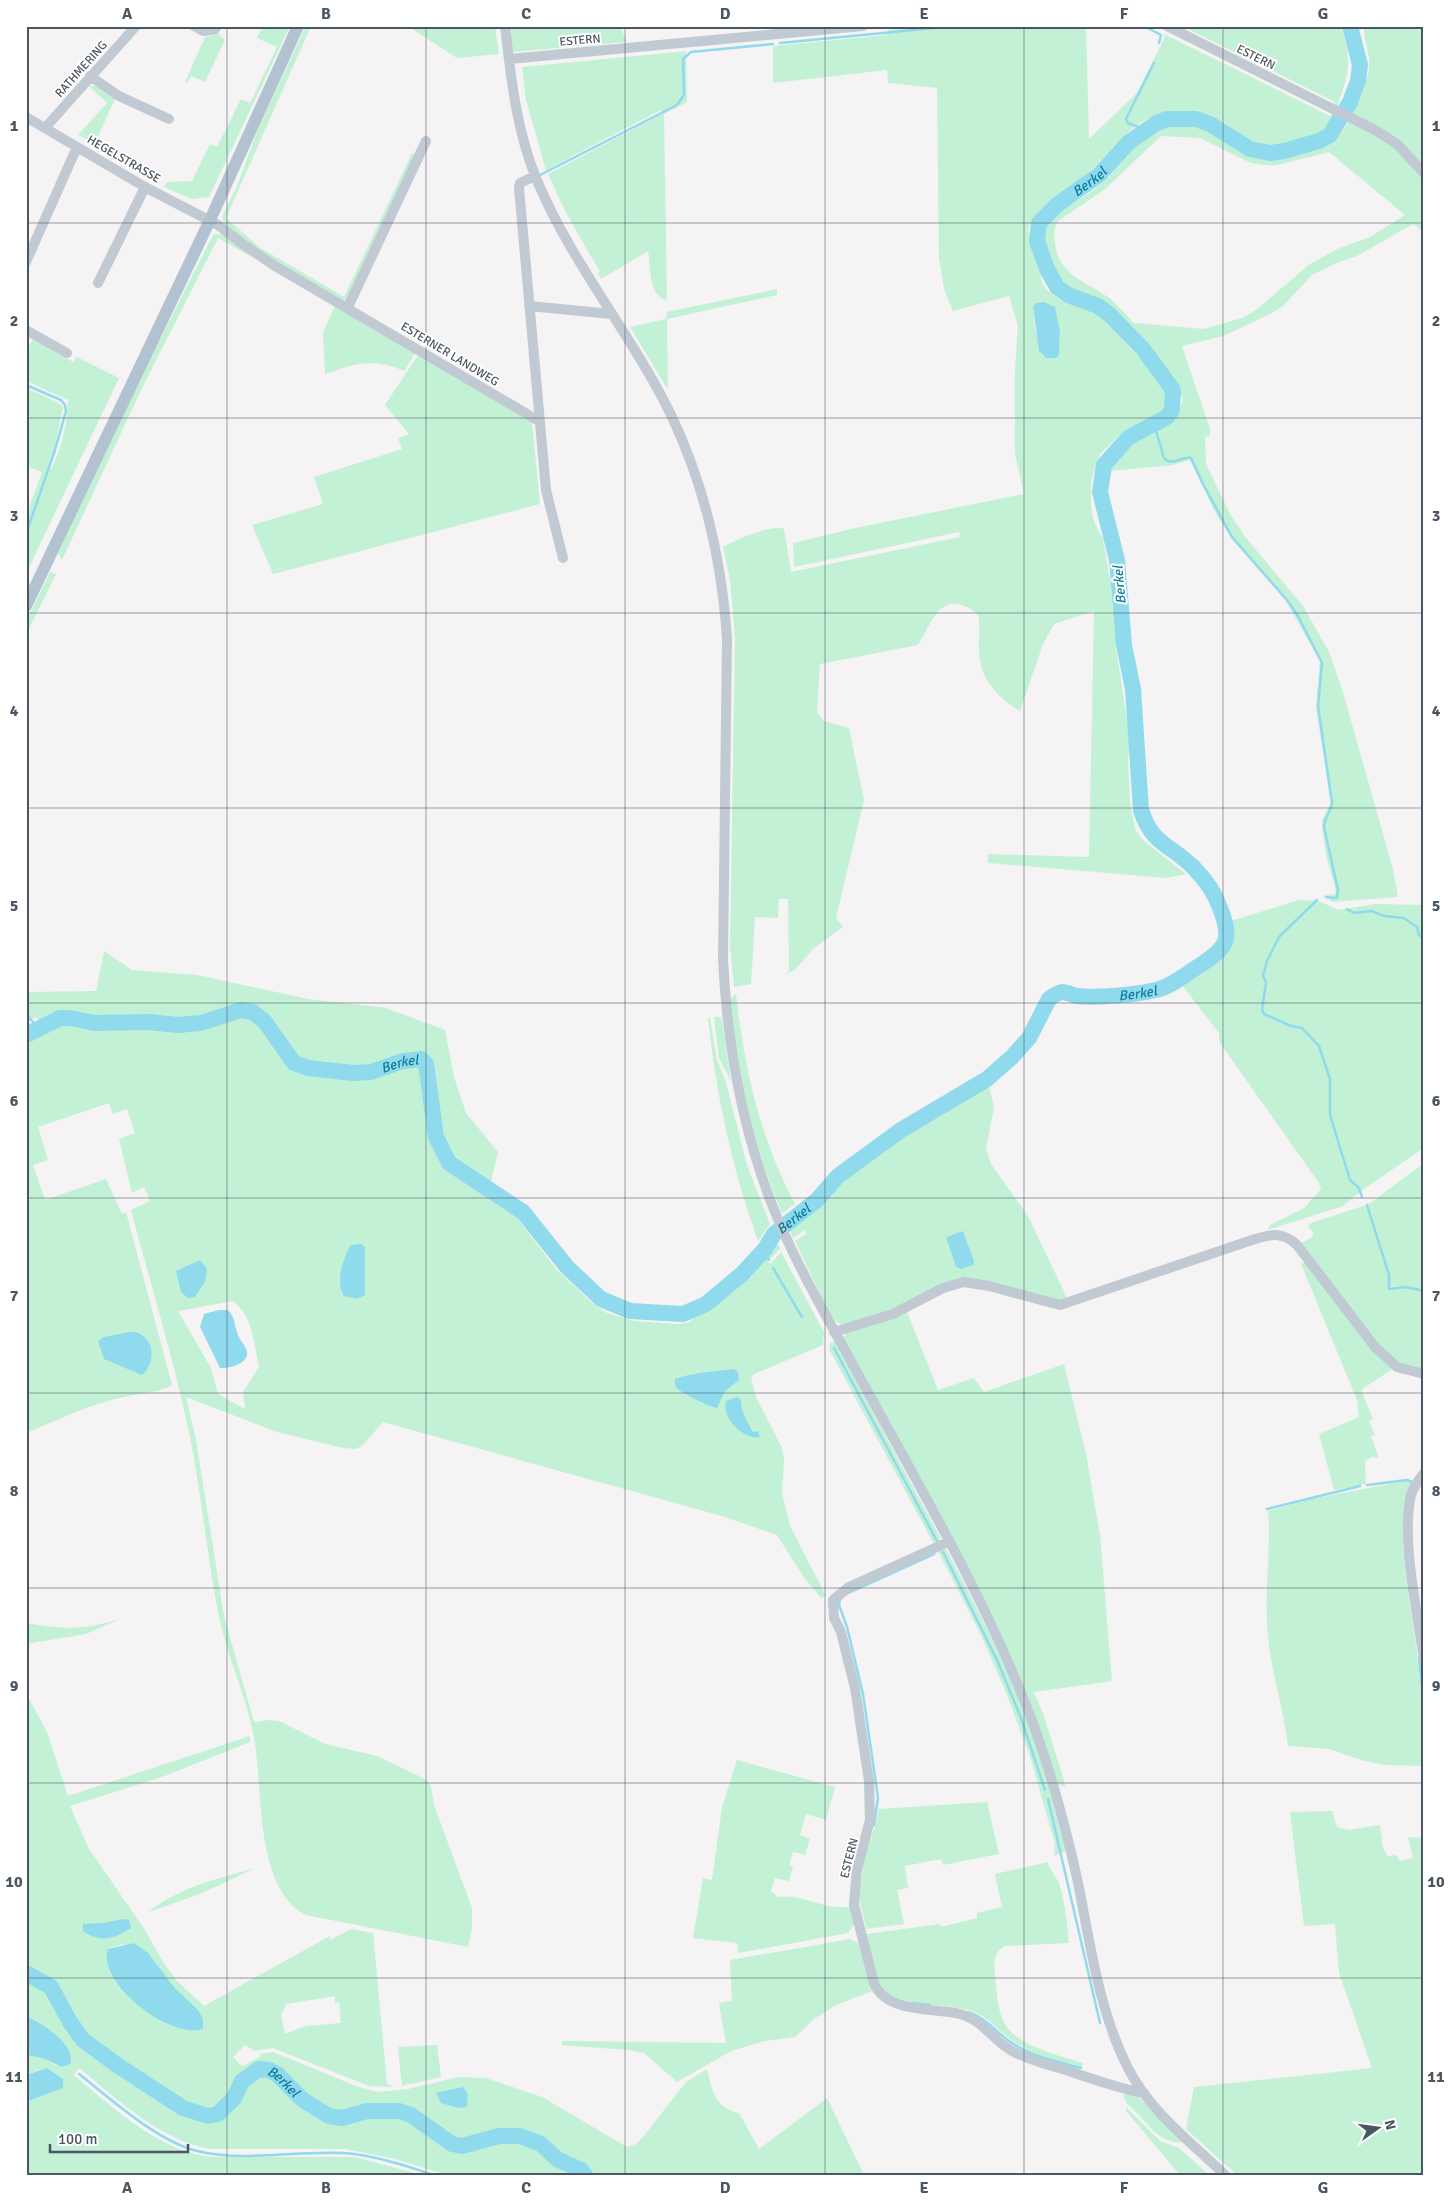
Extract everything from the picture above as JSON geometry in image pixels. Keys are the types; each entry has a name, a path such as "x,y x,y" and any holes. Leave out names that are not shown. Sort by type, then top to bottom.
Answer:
{"main road":[{"path":"26,606 210,220 298,26"}],"street":[{"name":"RATHMERING","path":"45,128 136,26"},
{"path":"194,26 203,31 215,29 217,26"},
{"path":"505,26 520,127 535,176 563,234 655,387 682,442 708,515 721,578 728,639 723,959 725,993 731,1048 740,1102 771,1204 795,1257 834,1332 948,1542 998,1639 1036,1732 1060,1808 1097,1974 1115,2040 1128,2070 1143,2093 1180,2134 1225,2175"},
{"name":"ESTERN","path":"509,60 863,26"},
{"name":"ESTERN","path":"1167,26 1376,130 1397,144 1424,173"},
{"path":"90,76 119,96 169,119"},
{"name":"HEGELSTRASSE","path":"26,117 145,187 210,220"},
{"path":"348,307 426,142"},
{"path":"26,262 77,147"},
{"path":"535,176 520,182 519,188 546,490 564,558"},
{"path":"98,283 145,187"},
{"name":"ESTERNER LANDWEG","path":"210,220 275,266 348,307 539,421"},
{"path":"529,306 612,314"},
{"path":"26,330 67,353"},
{"path":"834,1332 893,1314 943,1288 964,1282 989,1286 1060,1305 1271,1234 1282,1235 1297,1245 1376,1347 1398,1368 1424,1374"},
{"path":"1424,1473 1412,1492 1408,1518 1411,1568 1424,1661"},
{"name":"ESTERN","path":"948,1542 850,1587 834,1600 834,1618 841,1632 855,1688 869,1781 870,1820 857,1869 854,1897 877,1992 892,2002 958,2013 972,2018 986,2027 1012,2050 1037,2061 1143,2093"}],"green space":[{"path":"263,26 290,26 209,197 192,199 164,187 167,182 192,181 210,144 217,147 241,99 250,103 277,47 257,38"},
{"path":"306,26 311,26 226,218 259,247 344,297 412,153 415,155 347,299 343,301 254,249 224,223 222,217 237,186 259,127"},
{"path":"436,26 495,26 499,54 457,58 412,29"},
{"path":"510,26 620,26 627,42 512,52"},
{"path":"932,26 1086,26 1089,139 1136,94 1164,39 1164,34 1330,116 1333,113 1337,114 1331,124 1320,132 1290,143 1270,146 1253,142 1218,120 1193,112 1164,113 1152,117 1141,122 1131,130 1088,173 1047,204 1028,229 1042,283 1047,290 1061,301 1075,302 1096,311 1164,386 1167,401 1164,411 1123,432 1100,454 1091,481 1091,506 1094,522 1103,539 1111,585 1113,611 1116,620 1116,648 1130,739 1128,761 1130,803 1136,831 1144,841 1186,874 1167,878 988,863 988,854 1089,857 1094,611 1054,624 1043,644 1020,711 997,693 982,669 979,650 978,615 971,609 957,604 950,604 943,607 933,618 918,645 820,664 817,713 824,721 849,728 864,800 836,918 843,927 813,949 795,970 786,974 789,971 788,899 779,899 778,918 755,917 751,984 734,987 730,946 735,639 730,580 723,547 763,531 778,528 784,529 791,572 960,537 959,532 794,567 793,543 860,527 1024,494 1015,454 1015,370 1018,326 1009,296 953,311 944,289 939,258 937,88 888,83 887,70 773,83 773,46 886,35 888,30","holes":["1033,307 1060,332 1059,355 1046,358 1041,354 1035,329"]},
{"path":"1182,26 1341,26 1347,49 1348,66 1345,84 1337,106 1333,101"},
{"path":"1364,26 1424,26 1424,168 1351,115 1367,80 1369,58"},
{"path":"218,33 225,40 205,82 191,76 187,83 185,82 205,37"},
{"path":"686,51 687,102 664,114 667,301 656,293 653,287 648,251 601,279 598,274 600,272 566,213 548,174 664,113 661,110 546,170 526,100 522,67"},
{"path":"89,86 97,86 115,99 95,143 78,135 107,103"},
{"path":"1349,120 1396,146 1424,176 1424,232 1413,224 1357,256 1312,275 1282,307 1268,315 1223,336 1182,346 1210,429 1210,436 1205,437 1206,464 1230,514 1246,538 1303,606 1329,652 1342,689 1393,869 1398,897 1333,902 1323,896 1335,894 1336,891 1326,855 1322,827 1322,820 1331,803 1316,707 1320,661 1286,601 1231,538 1215,512 1190,460 1173,465 1110,471 1124,449 1154,433 1178,415 1183,400 1174,380 1158,365 1153,352 1124,318 1102,300 1069,288 1054,269 1043,238 1047,222 1053,215 1101,184 1146,137 1165,126 1177,123 1195,125 1211,132 1242,151 1267,157 1284,157 1300,154 1322,146 1338,137","holes":["1161,136 1200,138 1251,163 1265,165 1277,165 1329,152 1405,215 1370,237 1337,249 1310,264 1256,310 1242,318 1204,329 1134,323 1109,298 1077,278 1064,267 1056,249 1054,236 1057,222 1105,189"]},
{"path":"213,235 225,235 255,259 218,238 142,388 62,560 58,553 145,369"},
{"path":"777,289 777,295 667,319 668,390 630,327 666,319 667,312"},
{"path":"335,306 415,353 404,371 384,364 374,363 345,367 325,374 323,332"},
{"path":"33,339 73,362 77,357 119,378 26,574 26,516 42,472 26,466 26,388 57,402 63,407 50,471 58,454 63,436 68,400 26,381 26,351"},
{"path":"418,355 532,422 540,504 273,574 252,525 323,504 314,477 402,449 398,438 409,434 385,405"},
{"path":"50,572 56,574 26,635 26,622"},
{"path":"1299,900 1319,901 1338,910 1376,904 1424,905 1424,1148 1362,1190 1343,1206 1268,1230 1270,1225 1304,1208 1321,1189 1319,1183 1220,1043 1219,1033 1182,985 1212,967 1226,954 1232,934 1231,921"},
{"path":"104,951 132,970 197,975 308,999 386,1008 445,1030 454,1077 466,1113 498,1152 490,1185 460,1167 444,1150 436,1127 430,1063 422,1055 409,1056 376,1068 311,1066 293,1056 263,1015 243,1007 199,1020 179,1021 156,1019 94,1020 70,1015 58,1015 41,1022 36,1017 28,1021 31,1024 26,1027 26,992 96,991"},
{"path":"736,994 744,1050 755,1102 772,1153 795,1204 782,1213 754,1134 742,1082 729,1000"},
{"path":"243,1014 251,1017 264,1027 287,1060 305,1071 317,1074 344,1077 369,1076 404,1065 419,1063 423,1066 424,1088 433,1140 445,1164 511,1210 556,1269 592,1303 607,1313 634,1321 679,1324 690,1322 696,1315 708,1310 747,1276 768,1255 776,1238 780,1249 768,1261 770,1264 781,1252 824,1332 823,1345 754,1374 751,1378 756,1397 782,1448 784,1459 782,1493 790,1526 826,1596 821,1598 803,1576 777,1535 722,1516 383,1422 362,1446 355,1449 343,1448 277,1432 186,1397 196,1440 224,1616 254,1722 279,1721 325,1744 377,1756 427,1780 431,1786 434,1805 472,1908 472,1929 468,1947 306,1915 289,1902 278,1884 264,1838 252,1728 219,1617 198,1482 184,1408 131,1210 150,1201 144,1187 132,1193 119,1139 135,1133 127,1109 113,1114 109,1103 38,1127 48,1160 33,1165 45,1200 106,1179 122,1214 126,1212 172,1385 155,1391 99,1404 26,1433 26,1039 32,1033 60,1022 94,1027 200,1027","holes":["365,1247 365,1286 343,1269 344,1258","233,1301 240,1307 249,1322 259,1367 243,1392 245,1409 218,1394 211,1368 178,1311"]},
{"path":"714,1017 720,1017 722,1020 731,1082 719,1058"},
{"path":"708,1018 710,1018 717,1060 725,1079 747,1165 770,1224 758,1241 740,1186 726,1131 720,1103"},
{"path":"988,1083 994,1107 986,1149 991,1164 1028,1216 1068,1300 1061,1302 978,1281 880,1315 842,1325 832,1319 795,1241 806,1234 805,1230 793,1238 789,1228 831,1196 845,1177 911,1128 926,1119 947,1112"},
{"path":"1424,1163 1424,1373 1399,1365 1376,1344 1299,1244 1311,1238 1314,1233 1308,1227 1311,1223 1369,1204"},
{"path":"1307,1262 1394,1368 1361,1390 1373,1419 1369,1421 1375,1435 1371,1436 1379,1458 1371,1457 1365,1462 1366,1484 1334,1490 1319,1434 1359,1417 1357,1400 1301,1264"},
{"path":"907,1312 938,1390 974,1378 984,1392 1064,1364 1086,1454 1100,1535 1112,1681 1034,1692 1044,1716 1066,1787 1057,1784 1035,1717 843,1338 848,1331 900,1316"},
{"path":"835,1342 941,1539 935,1546 829,1349 830,1343"},
{"path":"1405,1481 1410,1482 1403,1523 1404,1564 1421,1690 1423,1766 1386,1765 1364,1761 1329,1749 1288,1746 1268,1637 1268,1511 1311,1499"},
{"path":"946,1549 979,1612 1033,1736 1066,1851 1054,1856 1055,1844 1029,1753 1005,1690 981,1635 938,1551"},
{"path":"120,1619 86,1634 26,1644 26,1623 73,1628"},
{"path":"26,1693 47,1732 68,1796 250,1736 250,1742 162,1777 70,1806 89,1849 143,1927 165,1965 178,1982 204,2006 330,1936 330,1940 351,1929 373,1933 387,2084 395,2087 369,2086 273,2048 254,2051 245,2045 233,2057 242,2066 260,2057 260,2054 273,2052 356,2086 378,2092 408,2089 459,2077 486,2078 542,2097 627,2147 636,2144 643,2137 686,2082 707,2069 716,2097 725,2107 739,2113 759,2149 827,2098 864,2175 591,2175 546,2143 526,2133 498,2133 462,2142 451,2138 434,2124 408,2109 371,2106 353,2111 332,2112 304,2092 283,2071 266,2063 246,2068 236,2083 230,2097 220,2108 206,2110 194,2106 123,2063 89,2039 53,1987 26,1968","holes":["123,1944 153,1960 174,1987 198,2010 108,1949","335,1996 335,2003 339,2003 341,2023 306,2026 285,2034 281,2015 286,2004"]},
{"path":"737,1760 835,1787 826,1820 806,1814 800,1835 810,1839 805,1855 793,1852 789,1865 793,1867 789,1881 775,1878 771,1891 778,1897 788,1896 832,1907 851,1906 855,1923 848,1933 738,1953 737,1943 693,1938 703,1878 712,1880 722,1807"},
{"path":"987,1802 999,1854 943,1865 941,1859 905,1866 908,1888 897,1890 904,1924 866,1929 859,1897 863,1871 860,1870 879,1809"},
{"path":"1332,1811 1337,1827 1349,1830 1380,1825 1383,1848 1388,1856 1396,1855 1400,1861 1413,1858 1408,1837 1424,1838 1424,2175 1237,2175 1186,2129 1194,2087 1372,2068 1339,1973 1335,1924 1304,1926 1290,1812"},
{"path":"1048,1862 1061,1890 1066,1913 1069,1943 1005,1946 1001,1949 996,1955 995,1963 998,2001 1000,2013 1011,2032 1040,2049 1083,2063 1082,2067 1049,2058 1017,2044 990,2021 971,2011 962,2008 905,2001 889,1994 876,1975 866,1934 940,1924 941,1927 977,1918 977,1913 1002,1907 995,1874"},
{"path":"255,1868 200,1894 149,1912 160,1903 186,1890"},
{"path":"850,1939 859,1944 872,1991 836,2005 814,2019 795,2037 765,2041 731,2051 677,2082 644,2053 562,2045 562,2041 726,2043 719,2003 732,2001 730,1960"},
{"path":"26,1976 43,1988 76,2037 103,2062 144,2091 187,2114 205,2119 219,2117 231,2108 246,2085 256,2075 273,2077 302,2103 331,2120 345,2122 378,2113 406,2118 417,2123 443,2147 456,2151 498,2140 522,2140 539,2148 560,2165 578,2175 447,2175 395,2159 345,2149 210,2149 174,2137 157,2128 124,2105 79,2068 74,2075 120,2114 154,2137 191,2153 210,2157 355,2157 422,2175 26,2175 26,2102 62,2088 42,2069 26,2075 26,2055 42,2058 57,2066 70,2053 36,2020 26,2016"},
{"path":"437,2045 441,2077 402,2086 398,2047"},
{"path":"1125,2092 1140,2098 1182,2142 1173,2142 1166,2139 1152,2129 1127,2104 1124,2097"},
{"path":"1126,2107 1160,2141 1179,2148 1209,2175 1180,2175 1126,2111"}],"water":[{"path":"1044,302 1055,307 1060,332 1059,355 1056,358 1046,358 1039,351 1033,307 1036,303"},
{"path":"963,1231 974,1261 973,1265 961,1269 956,1267 947,1237"},
{"path":"361,1244 365,1247 365,1295 357,1299 344,1296 341,1290 340,1277 345,1256 351,1245"},
{"path":"200,1260 207,1269 205,1282 195,1297 188,1298 181,1292 176,1271"},
{"path":"228,1310 247,1351 244,1361 228,1368 220,1368 200,1327 204,1314"},
{"path":"129,1332 144,1336 151,1348 151,1362 142,1375 104,1359 98,1341 104,1337"},
{"path":"734,1369 738,1372 739,1380 725,1391 717,1408 689,1396 676,1386 675,1379"},
{"path":"737,1397 741,1400 743,1412 753,1432 758,1431 760,1437 747,1435 740,1431 730,1420 725,1407 726,1401"},
{"path":"123,1919 129,1920 131,1928 113,1937 95,1937 83,1931 83,1924"},
{"path":"134,1943 148,1953 174,1987 198,2010 203,2019 203,2029 189,2030 173,2026 139,2006 124,1992 113,1977 107,1962 108,1949"},
{"path":"26,2016 40,2023 63,2042 71,2057 70,2064 62,2067 42,2058 26,2055"},
{"path":"47,2068 63,2079 63,2088 26,2102 26,2075"},
{"path":"463,2087 468,2094 467,2107 458,2108 441,2103 436,2093"}],"waterway":[{"path":"780,43 955,26"},
{"path":"1144,26 1161,35 1159,43"},
{"name":"Berkel","path":"26,1035 60,1018 95,1023 148,1022 178,1025 201,1023 241,1010 253,1012 265,1022 294,1063 308,1068 353,1073 371,1072 403,1061 421,1059 426,1064 436,1137 449,1163 523,1212 567,1267 601,1299 630,1311 683,1314 706,1304 743,1273 765,1249 774,1234 817,1200 838,1176 901,1130 987,1079 1012,1057 1029,1038 1049,999 1062,992 1086,997 1156,990 1174,982 1211,958 1222,947 1226,934 1224,918 1215,897 1193,867 1156,837 1145,822 1141,810 1133,689 1124,645 1117,560 1100,492 1104,465 1128,438 1167,417 1172,410 1173,390 1143,349 1110,315 1098,306 1068,295 1057,287 1047,269 1037,241 1039,223 1058,204 1099,175 1129,142 1155,124 1167,119 1196,119 1210,124 1250,149 1270,153 1319,141 1330,135 1350,102 1358,81 1360,65 1350,26"},
{"path":"540,175 677,105 684,95 683,59 691,52 773,44"},
{"path":"1146,130 1128,123 1126,119 1154,63"},
{"path":"26,385 61,400 65,405 66,411 55,450 26,534"},
{"path":"1154,424 1164,458 1170,462 1191,458 1232,537 1287,600 1298,616 1322,663 1318,706 1332,803 1324,827 1338,890 1337,898 1326,897"},
{"path":"1317,900 1279,937 1267,961 1263,976 1266,982 1262,1010 1264,1014 1291,1026 1302,1028 1319,1046 1330,1079 1330,1115 1350,1180 1359,1188 1362,1197"},
{"path":"1347,909 1354,913 1372,911 1384,916 1404,918 1417,927 1419,935 1424,938"},
{"path":"26,1014 38,1028"},
{"path":"1367,1205 1389,1275 1389,1289 1406,1287 1424,1291"},
{"path":"764,1251 769,1260"},
{"path":"773,1268 802,1317"},
{"path":"834,1348 938,1543"},
{"path":"1367,1485 1407,1480 1412,1482 1411,1484"},
{"path":"1267,1509 1360,1486"},
{"path":"943,1552 997,1660 1021,1718 1045,1790"},
{"path":"848,1593 934,1554"},
{"path":"840,1599 839,1605 847,1627 863,1694 878,1798 874,1825"},
{"path":"1419,1658 1424,1707"},
{"path":"1423,1775 1424,1780"},
{"path":"1048,1799 1100,2023"},
{"name":"Berkel","path":"26,1973 51,1987 70,2022 83,2040 117,2065 183,2108 208,2116 218,2114 234,2098 242,2081 259,2069 269,2070 277,2074 303,2100 329,2116 342,2118 367,2111 399,2111 411,2115 452,2144 462,2146 499,2136 520,2136 541,2144 557,2159 581,2170 585,2175"},
{"path":"913,2003 930,2005"},
{"path":"968,2012 981,2018 1009,2041 1031,2053 1081,2068"},
{"path":"79,2074 151,2129 182,2146 197,2151 232,2156 323,2153 364,2155 411,2167 433,2175"}]}
